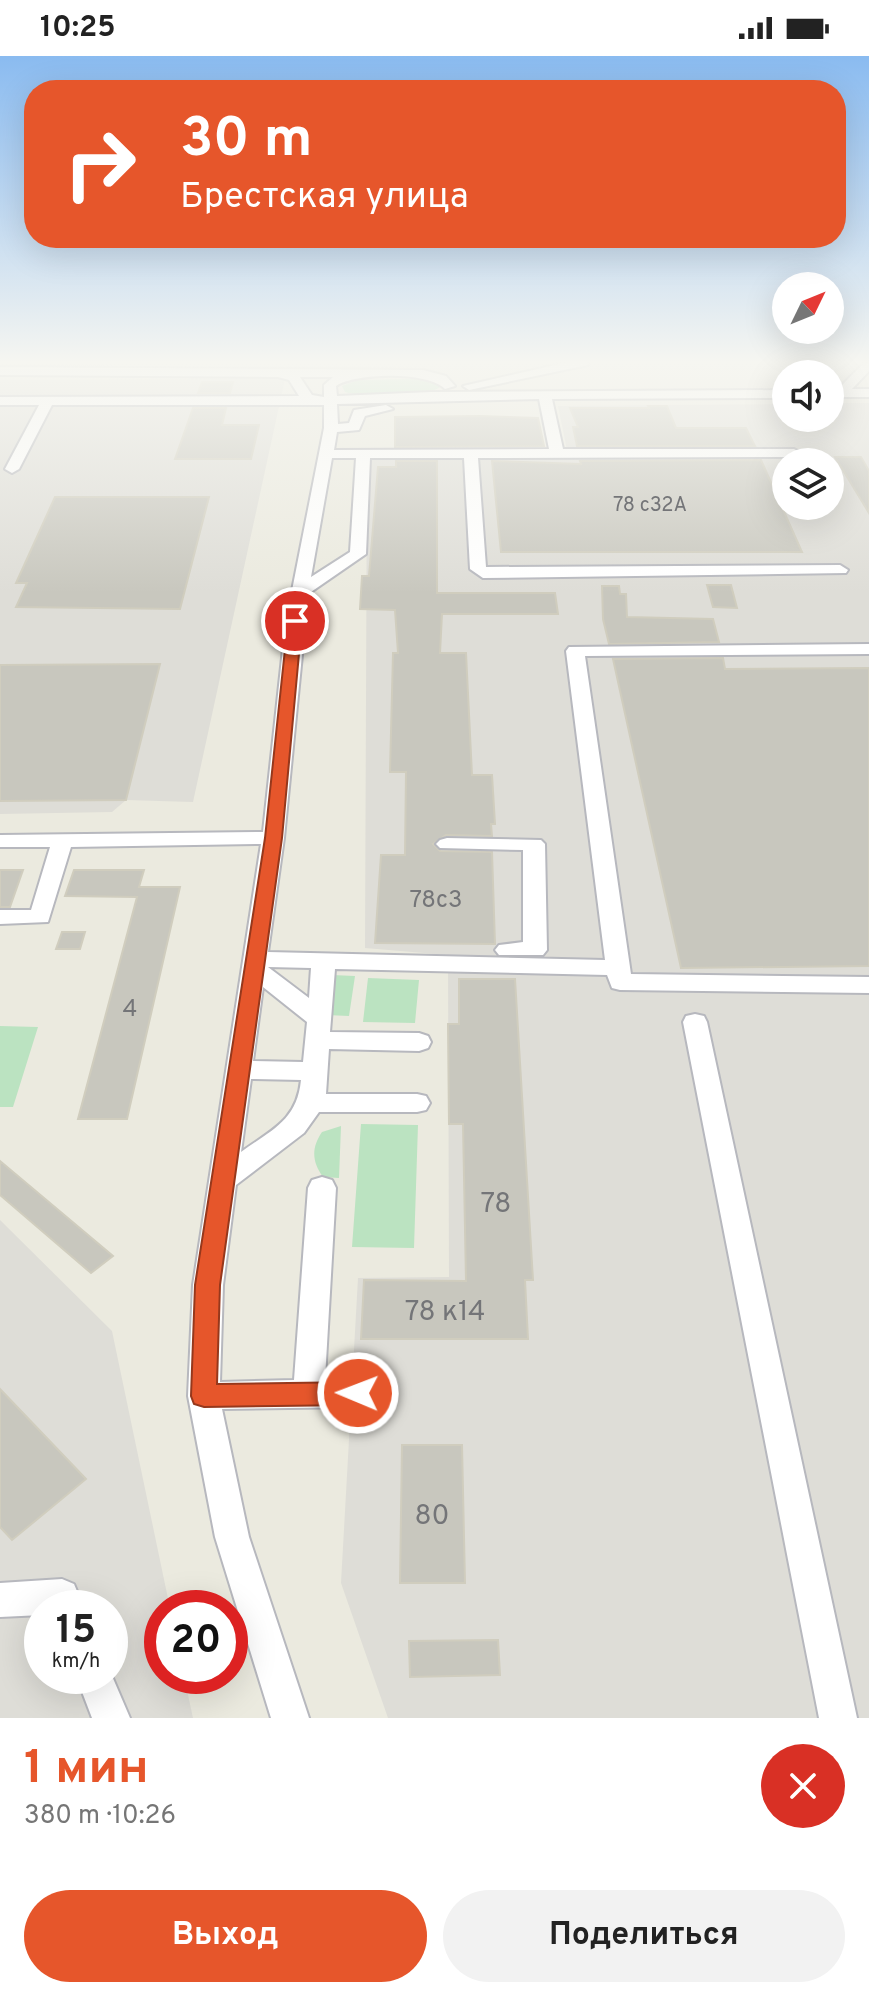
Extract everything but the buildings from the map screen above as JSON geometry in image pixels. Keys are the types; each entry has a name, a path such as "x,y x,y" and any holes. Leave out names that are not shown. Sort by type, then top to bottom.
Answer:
{"street":[{"path":"12,469 28,438"},
{"path":"290,1718 232,1537 204,1396 208,1285 273,838 295,621 329,438"},
{"path":"300,592 358,554 355,438"},
{"path":"554,438 557,454"},
{"path":"326,454 772,453"},
{"path":"471,454 478,569 483,573 840,570"},
{"path":"869,649 575,651 620,982 869,985"},
{"path":"0,841 273,838"},
{"path":"0,917 40,917 62,841"},
{"path":"406,962 455,951 535,950 534,844 447,844"},
{"path":"254,964 324,959 618,968"},
{"path":"223,1180 295,1126 312,1103 324,959"},
{"path":"254,964 318,1030 419,1042"},
{"path":"695,1022 838,1718"},
{"path":"239,1070 315,1071"},
{"path":"312,1103 417,1103"},
{"path":"309,1393 322,1188"},
{"path":"204,1396 358,1393"},
{"path":"0,1600 24,1598"},
{"path":"101,1694 111,1718"}],"shaded area":[{"path":"0,438 272,438 193,802 126,800 112,812 0,814"},
{"path":"564,438 869,438 869,1718 388,1718 341,1583 358,1278 449,1277 448,955 365,948 367,451 567,450"},
{"path":"0,1220 112,1331 166,1590 144,1590 144,1694 188,1694 193,1718 0,1718"}],"green space":[{"path":"332,975 355,976 349,1016 326,1015"},
{"path":"368,978 419,980 415,1023 363,1022"},
{"path":"0,1026 38,1027 13,1107 0,1107"},
{"path":"361,1124 418,1125 414,1248 352,1247"},
{"path":"341,1126 339,1178 323,1177 315,1160 316,1144 322,1132"}],"route":[{"path":"295,621 273,838 208,1285 204,1396 358,1393"}]}
